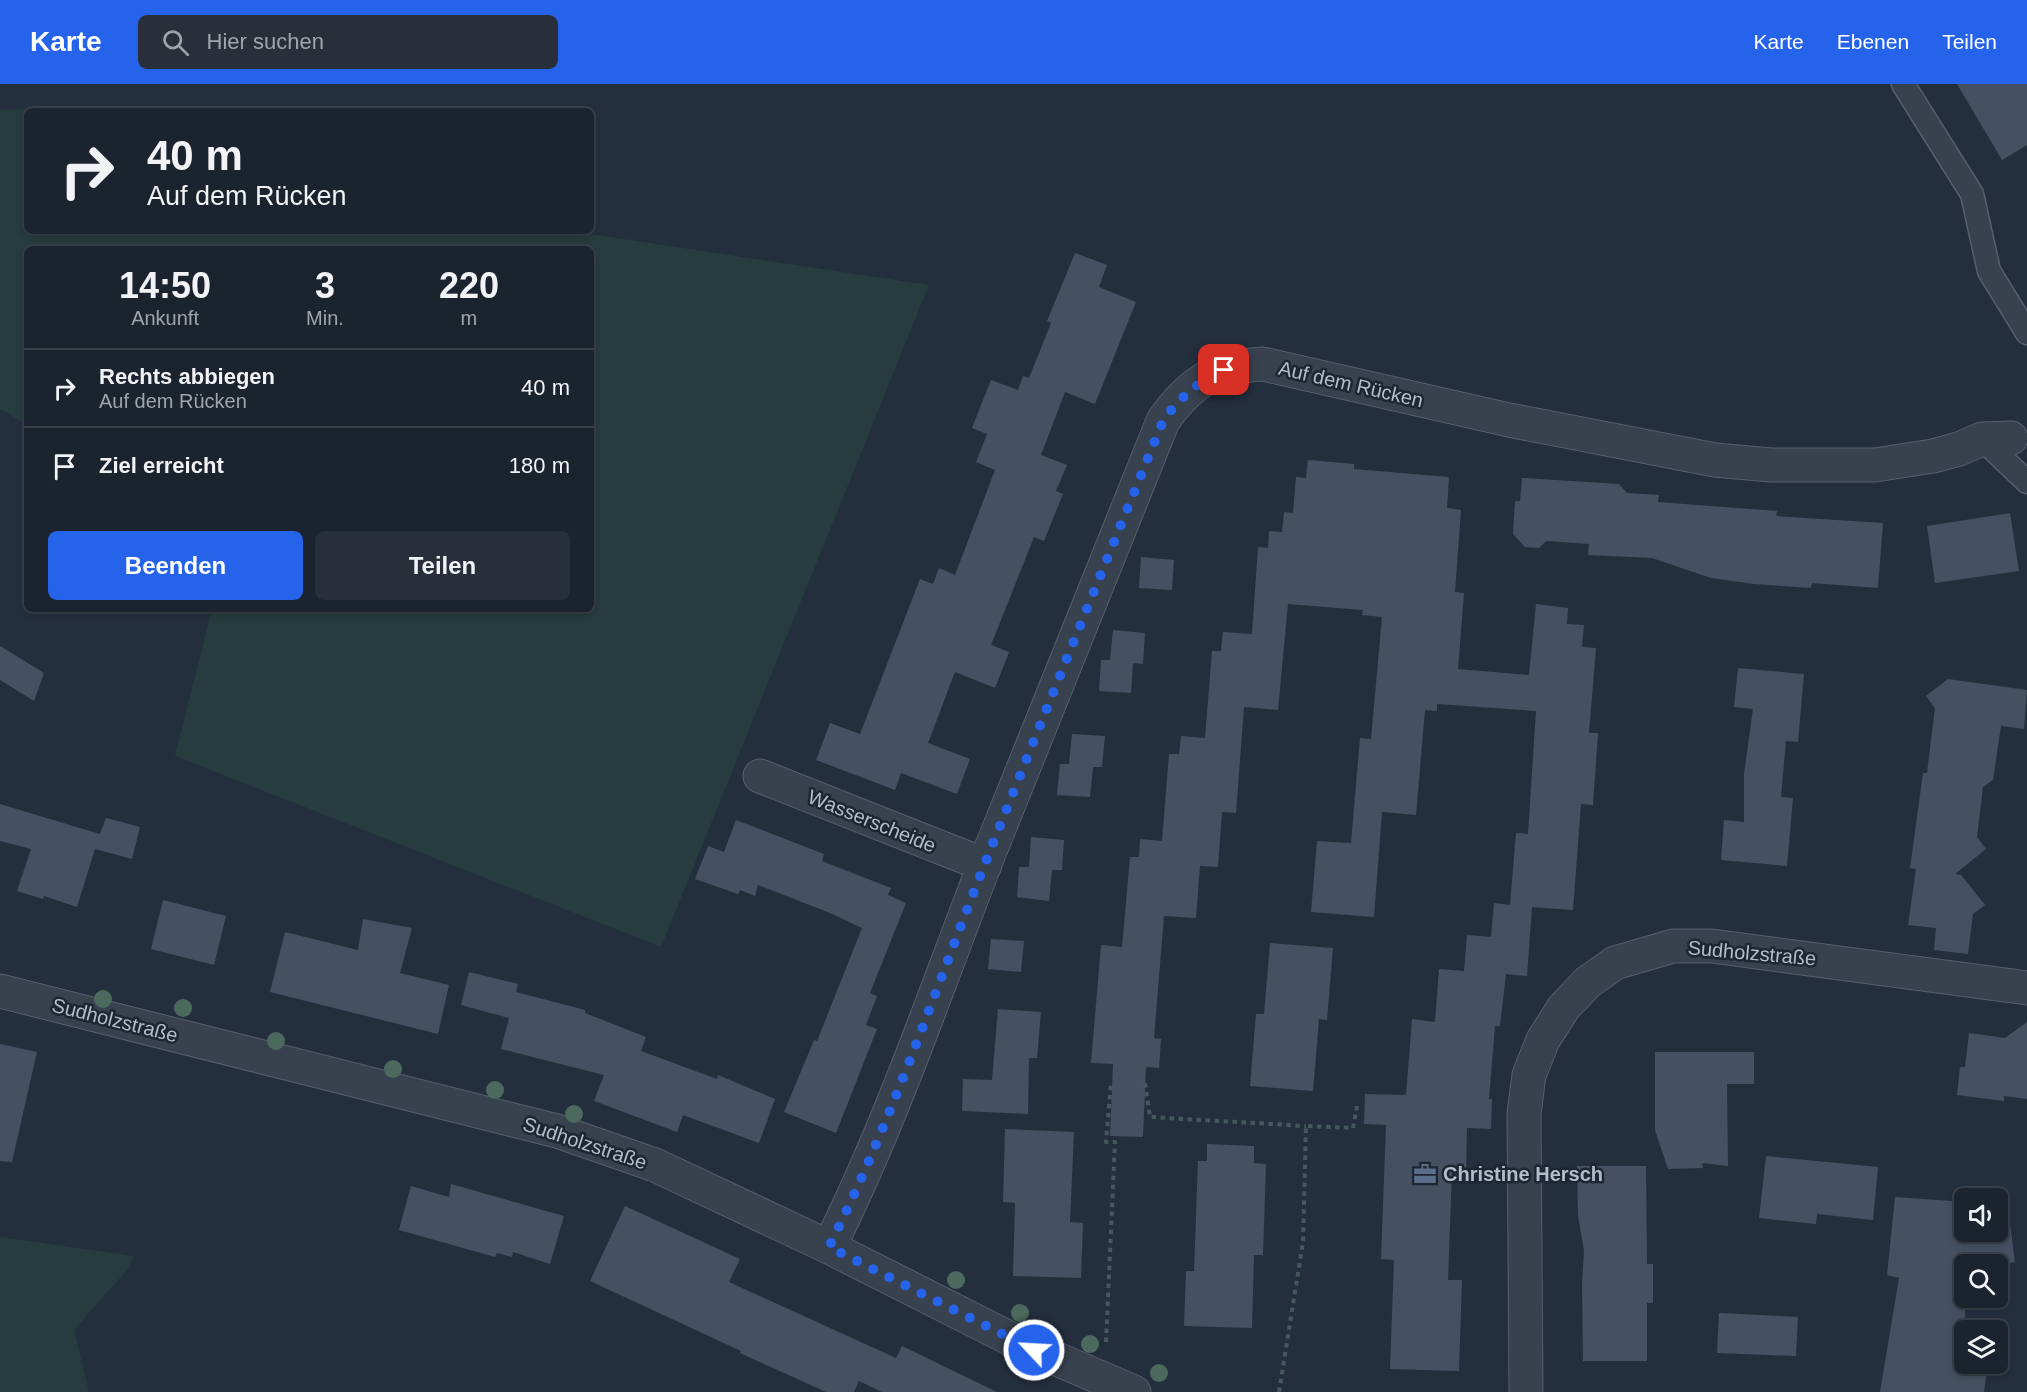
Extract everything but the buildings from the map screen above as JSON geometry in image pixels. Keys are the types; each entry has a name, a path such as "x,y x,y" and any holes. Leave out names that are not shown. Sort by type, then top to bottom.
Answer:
{"street":[{"name":"Auf dem Rücken","path":"829,1247 845,1215 912,1056 985,865 1163,421 1174,405 1193,386 1234,366 1263,364 1509,420 1715,460 1771,465 1875,465 1933,456 2006,437"},
{"name":"Wasserscheide","path":"760,776 985,865"},
{"name":"Sudholzstraße","path":"1526,1392 1524,1114 1529,1075 1543,1040 1564,1007 1588,982 1615,963 1673,946 1712,946 2027,988"},
{"name":"Sudholzstraße","path":"0,991 557,1131 655,1165 829,1247 1017,1342 1134,1392"}],"lane":[{"path":"1903,84 1972,195 1989,271 2027,333"},
{"path":"2006,437 2027,482"}],"path":[{"path":"1106,1343 1115,1142 1106,1142 1111,1082"},
{"path":"1145,1083 1150,1117 1353,1128 1356,1106"},
{"path":"1279,1392 1303,1242 1306,1126"}],"green space":[{"path":"162,107 162,108 108,108"},
{"path":"0,110 24,110 24,234 590,234 929,285 661,947 175,756 211,612 594,612 594,246 24,246 24,423 0,409"},
{"path":"0,1237 134,1256 127,1270 74,1330 89,1392 0,1392"}],"place":[{"name":"Christine Hersch","path":"1425,1174"}],"route":[{"path":"1034,1350 829,1247 845,1215 912,1056 985,865 1163,421 1174,405 1193,386 1224,370"}]}
